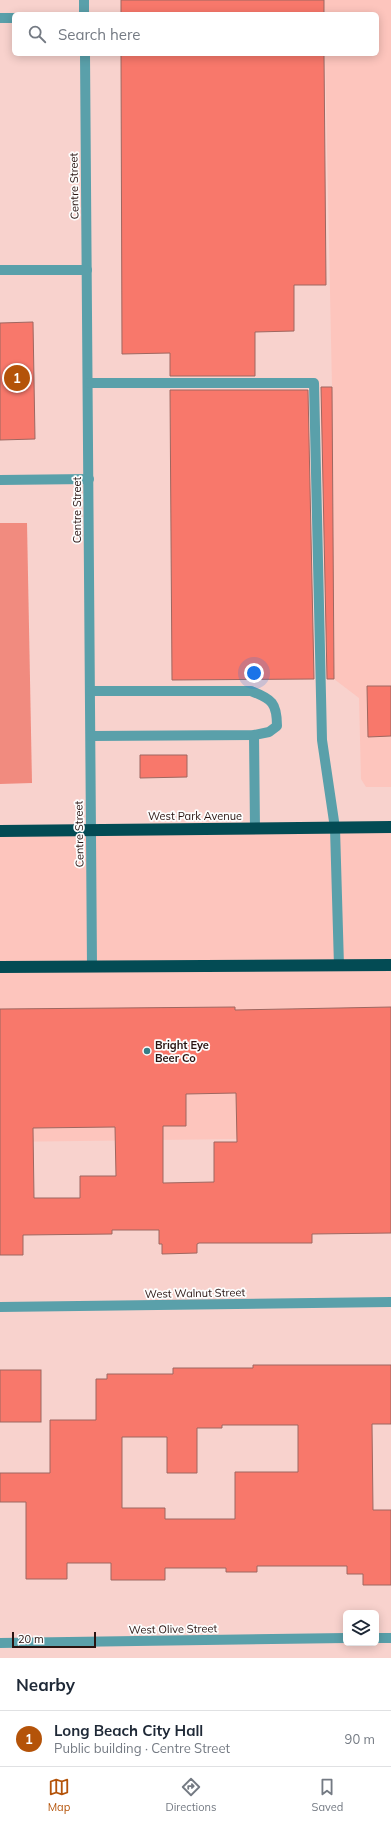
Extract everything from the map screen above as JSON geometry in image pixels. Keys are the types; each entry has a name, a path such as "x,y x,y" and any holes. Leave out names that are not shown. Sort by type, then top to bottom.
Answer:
{"highway":[{"name":"West Park Avenue","path":"0,831 391,827"},
{"path":"0,967 391,965"}],"street":[{"path":"84,0 84,12"},
{"path":"0,18 12,18"},
{"name":"Centre Street","path":"85,56 89,383 92,966"},
{"path":"0,270 87,270"},
{"path":"89,383 314,383 322,740 335,828 339,966"},
{"path":"0,480 89,479"},
{"path":"90,691 251,691 267,697 277,712 277,726 269,732 254,735 91,736"},
{"path":"254,735 255,829"},
{"name":"West Walnut Street","path":"0,1307 391,1302"},
{"name":"West Olive Street","path":"0,1643 343,1638"},
{"path":"379,1638 391,1638"}],"shaded area":[{"path":"324,0 391,0 391,787 366,787 361,779 359,698 334,679 332,387 325,56 379,56 379,12 325,12"},
{"path":"0,523 27,523 32,783 0,784"},
{"path":"391,827 391,1137 0,1142 0,831"}],"building":[{"path":"121,0 324,0 324,12 121,12"},
{"path":"121,56 324,56 326,285 294,285 294,331 255,332 255,376 170,376 170,353 122,354"},
{"path":"33,322 35,439 0,440 0,323"},
{"path":"321,387 332,387 334,679 327,679"},
{"path":"170,390 308,390 314,679 172,680"},
{"path":"367,686 391,686 391,736 368,737"},
{"path":"140,755 187,755 187,777 140,778"},
{"path":"235,1007 235,1010 391,1007 391,1233 312,1234 312,1243 199,1243 197,1244 197,1253 162,1254 162,1244 159,1244 159,1230 112,1230 112,1234 23,1235 23,1255 0,1255 0,1009","holes":["236,1093 237,1142 214,1142 214,1182 163,1183 163,1126 186,1126 186,1094","115,1127 116,1176 80,1176 80,1198 34,1198 33,1128"]},
{"path":"253,1365 391,1365 391,1424 372,1424 373,1510 391,1510 391,1585 363,1585 363,1574 347,1574 347,1566 257,1566 257,1572 226,1572 226,1568 165,1568 165,1580 111,1580 111,1563 67,1563 67,1579 26,1579 26,1502 0,1502 0,1473 50,1473 50,1420 96,1420 96,1379 107,1379 107,1374 173,1374 173,1368 253,1368","holes":["222,1425 298,1425 298,1472 235,1472 235,1519 165,1519 165,1508 122,1508 122,1437 167,1437 167,1473 197,1473 197,1428 222,1428"]},
{"path":"0,1370 41,1370 41,1422 0,1422"}],"place":[{"name":"Long Beach City Hall","path":"17,378"},
{"name":"Bright Eye Beer Co","path":"147,1051"}]}
